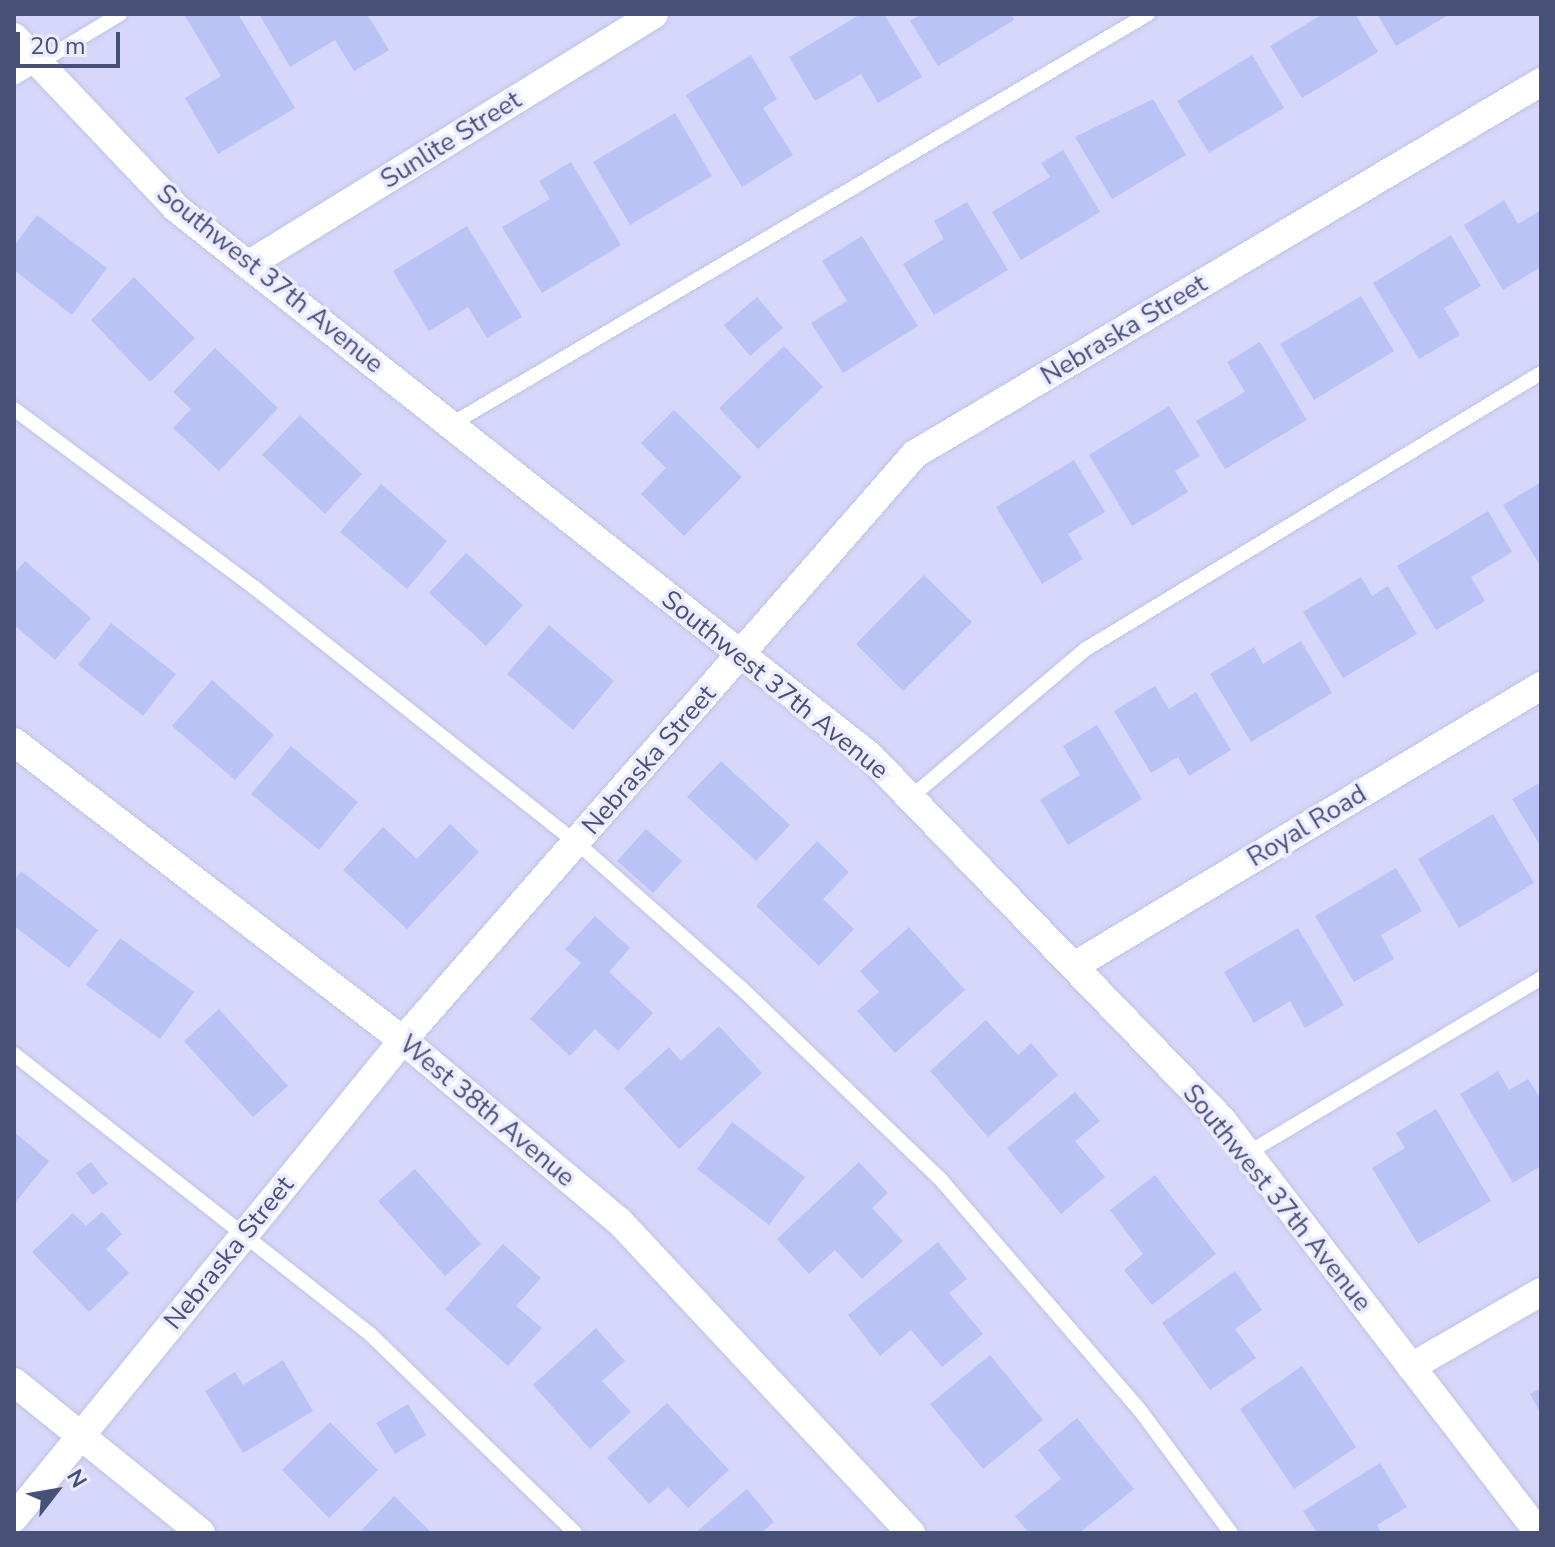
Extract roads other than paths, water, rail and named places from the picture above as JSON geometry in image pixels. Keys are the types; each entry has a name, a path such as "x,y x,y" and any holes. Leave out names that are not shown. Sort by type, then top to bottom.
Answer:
{"street":[{"name":"Sunlite Street","path":"248,265 654,14"},
{"name":"Southwest 37th Avenue","path":"14,37 176,208 870,756 1074,966 1248,1153 1539,1533"},
{"name":"Nebraska Street","path":"14,1518 403,1040 915,454 1541,82"},
{"name":"Royal Road","path":"1074,966 1541,686"},
{"name":"West 38th Avenue","path":"14,742 403,1040 619,1221 911,1533"},
{"path":"1411,1367 1541,1292"},
{"path":"14,1382 201,1533"}],"lane":[{"path":"14,78 120,14"},
{"path":"450,425 1148,14"},
{"path":"910,798 1086,649 1541,373"},
{"path":"14,409 255,588 576,842 740,987 942,1181 1139,1409 1231,1533"},
{"path":"1248,1153 1541,978"},
{"path":"14,1054 246,1232 371,1335 575,1533"}]}
